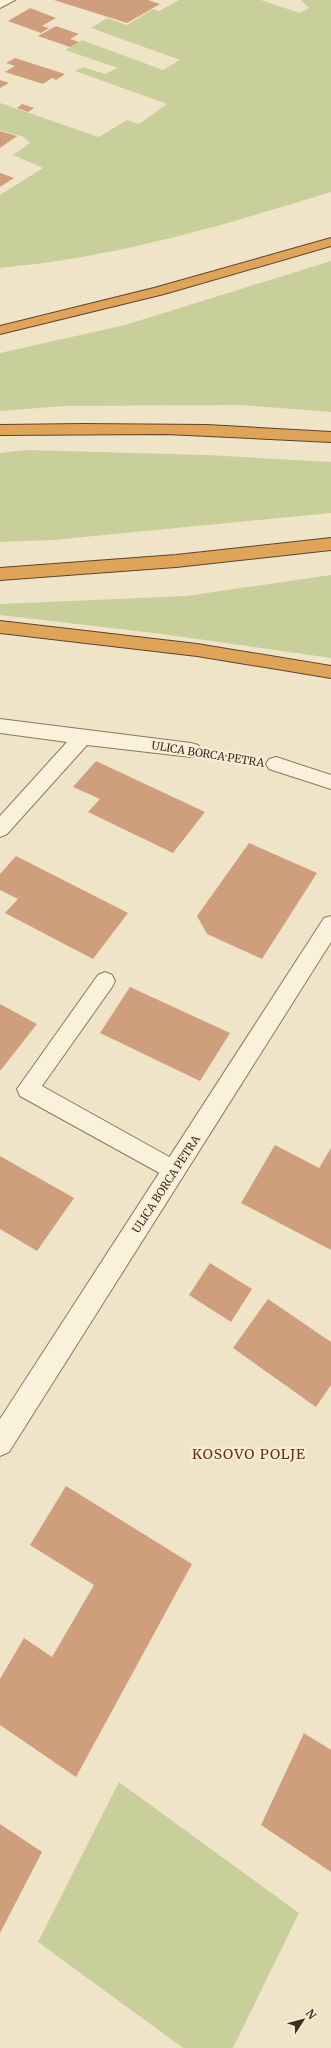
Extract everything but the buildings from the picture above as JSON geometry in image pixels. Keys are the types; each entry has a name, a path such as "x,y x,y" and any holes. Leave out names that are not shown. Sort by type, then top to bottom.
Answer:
{"highway":[{"path":"0,330 159,291 331,242"},
{"path":"0,430 119,428 203,430 331,437"},
{"path":"0,574 176,561 331,544"},
{"path":"0,627 197,650 331,672"}],"street":[{"path":"0,4 9,0"},
{"name":"ULICA BORCA PETRA","path":"0,726 191,750"},
{"path":"0,829 83,737"},
{"name":"ULICA BORCA PETRA","path":"276,764 331,782"},
{"name":"ULICA BORCA PETRA","path":"0,1443 331,924"}],"lane":[{"path":"105,981 28,1089 174,1171"}],"path":[{"name":"ULICA BORCA PETRA","path":"191,750 276,764"}],"green space":[{"path":"179,0 261,0 300,13 309,8 301,0 331,0 331,192 232,222 131,247 55,261 0,268 0,195 43,168 13,155 30,143 24,137 0,130 0,103 99,137 127,120 139,124 167,104 75,71 83,67 105,74 118,68 65,50 82,40 163,70 180,60 91,28 107,18 127,25 153,9 159,11"},
{"path":"331,261 331,412 241,405 65,406 0,411 0,353 125,325"},
{"path":"26,450 207,455 331,462 331,513 53,540 0,542 0,453"},
{"path":"331,575 331,658 162,634 0,615 0,604 186,596"},
{"path":"119,1782 299,1913 233,2048 183,2048 38,1942"}],"district":[{"name":"KOSOVO POLJE","path":"249,1454"}]}
